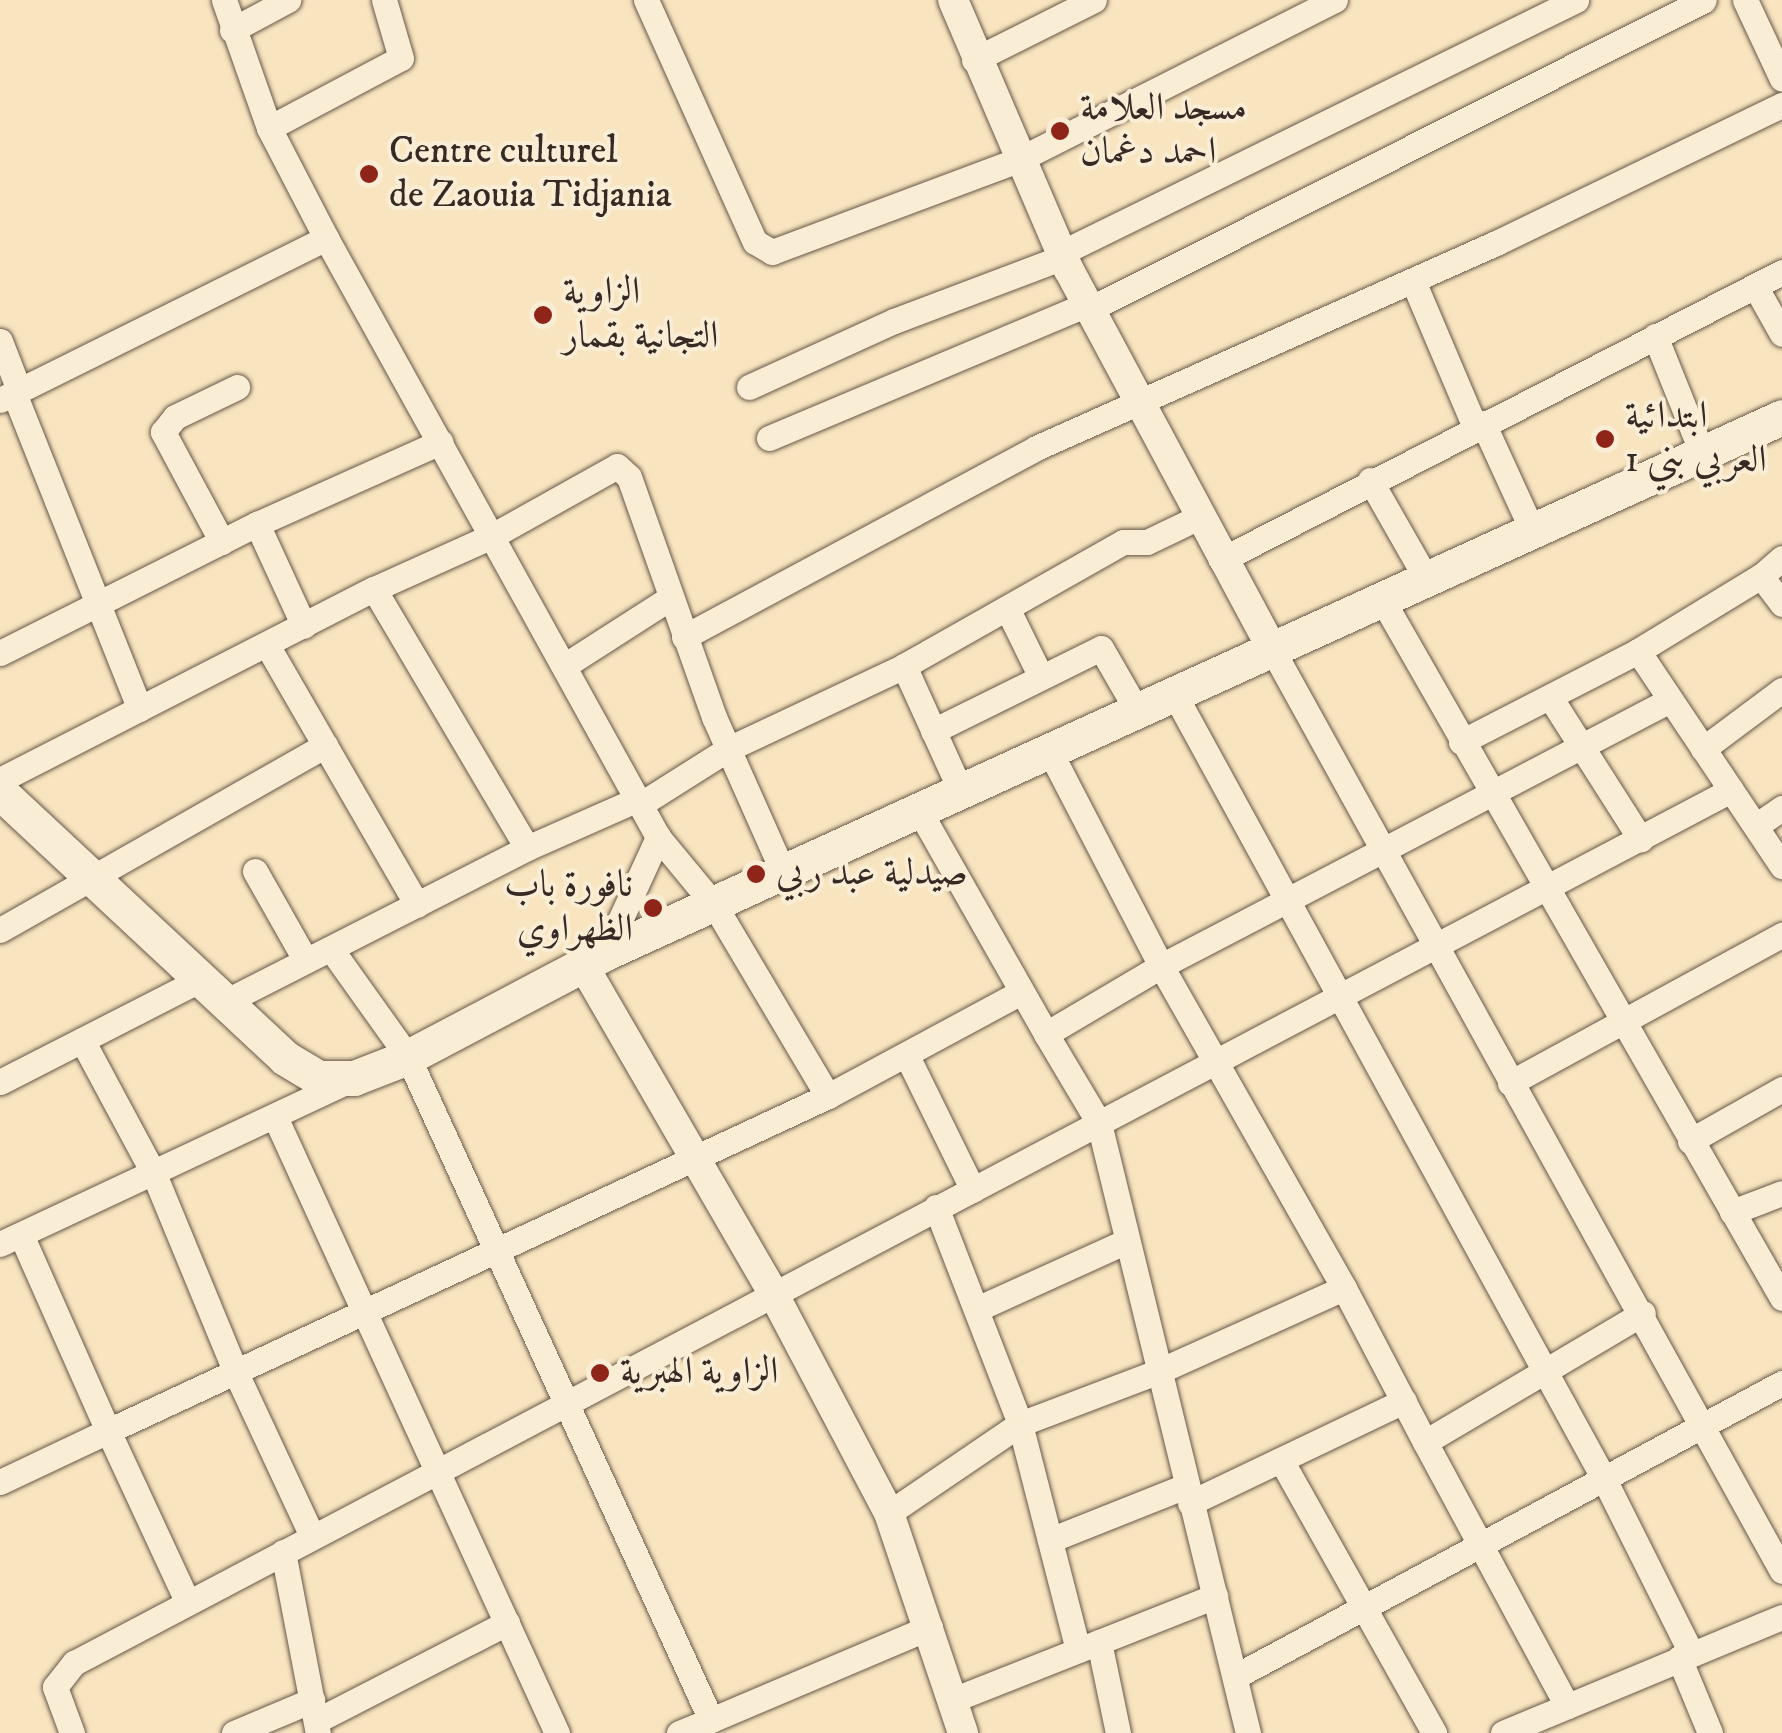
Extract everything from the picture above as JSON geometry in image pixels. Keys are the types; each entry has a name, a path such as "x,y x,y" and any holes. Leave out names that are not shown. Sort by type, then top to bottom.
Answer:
{"main road":[{"path":"0,792 208,992 307,1073 331,1081 354,1078 408,1057 594,959 1139,714 1782,417"}],"street":[{"path":"224,0 268,128 326,238 658,837 715,906 828,1096"},
{"path":"232,30 288,0"},
{"path":"268,128 401,58 384,0"},
{"path":"646,0 754,242 765,252 806,244 1018,160 1336,0"},
{"path":"953,0 974,60 1062,255 1221,560 1439,944 1510,1083 1643,1313 1782,1571"},
{"path":"974,60 1094,0"},
{"path":"749,387 879,328 1062,255 1576,0"},
{"path":"769,438 1088,306 1704,0"},
{"path":"1745,0 1782,79"},
{"path":"684,637 1036,448 1413,280 1782,105"},
{"path":"11,394 326,238"},
{"path":"1221,560 1370,480 1782,272"},
{"path":"1413,280 1532,530"},
{"path":"1756,286 1782,334"},
{"path":"1655,336 1702,453"},
{"path":"0,341 11,394 140,709"},
{"path":"222,542 163,432 175,417 237,386"},
{"path":"0,653 257,524 440,442"},
{"path":"0,780 374,590 492,536 595,475 622,467 728,749 784,874"},
{"path":"1370,480 1427,580"},
{"path":"0,1082 82,1040 208,992 306,961 527,848 640,801 728,749 904,666 1123,542 1147,542 1199,517"},
{"path":"257,524 304,626"},
{"path":"1462,742 1638,651 1761,576 1782,558"},
{"path":"1761,576 1782,604"},
{"path":"374,590 527,848"},
{"path":"564,666 670,598"},
{"path":"1383,601 1544,890 1782,1298"},
{"path":"1007,608 1041,677"},
{"path":"267,644 417,904"},
{"path":"934,731 1105,649 1139,714"},
{"path":"1638,651 1782,866"},
{"path":"904,666 962,794"},
{"path":"1704,749 1782,690"},
{"path":"1176,697 1604,1479 1685,1656 1710,1733"},
{"path":"1550,697 1641,840"},
{"path":"1046,1034 1160,966 1494,796 1670,700"},
{"path":"0,930 325,745"},
{"path":"1051,754 1160,966 1218,1061 1484,1544 1560,1717"},
{"path":"72,1733 57,1694 58,1676 188,1600 565,1406 1731,790"},
{"path":"1756,826 1782,808"},
{"path":"920,812 1098,1123 1157,1372 1236,1676 1246,1732"},
{"path":"658,837 594,959 692,1155 773,1293 889,1513 955,1699 962,1733"},
{"path":"256,871 306,961"},
{"path":"1510,1083 1782,936"},
{"path":"330,949 408,1057 712,1720"},
{"path":"0,1482 363,1314 496,1246 828,1096 1021,992"},
{"path":"82,1040 154,1174 236,1374 312,1536"},
{"path":"908,1056 973,1190"},
{"path":"188,1600 108,1431 10,1240 276,1119 354,1078"},
{"path":"1690,1141 1782,1089"},
{"path":"276,1119 557,1733"},
{"path":"1732,1212 1782,1193"},
{"path":"936,1207 979,1308 1020,1424 1050,1540 1118,1733"},
{"path":"979,1308 1127,1241"},
{"path":"889,1513 1020,1424 1157,1372 1344,1288"},
{"path":"1425,1442 1546,1375 1643,1313"},
{"path":"1236,1676 1782,1383"},
{"path":"1050,1540 1281,1460 1404,1401"},
{"path":"1281,1460 1367,1607 1434,1733"},
{"path":"282,1552 315,1718"},
{"path":"955,1699 1215,1596"},
{"path":"1503,1733 1560,1717 1685,1656 1782,1617"},
{"path":"234,1733 315,1718 506,1623"},
{"path":"679,1733 930,1627"}],"place":[{"name":"مسجد العلامة احمد دغمان","path":"1060,131"},
{"name":"Centre culturel de Zaouia Tidjania","path":"369,174"},
{"name":"الزاوية التجانية بقمار","path":"543,315"},
{"name":"ابتدائية العربي بني 1","path":"1605,439"},
{"name":"صيدلية عبد ربي","path":"756,874"},
{"name":"نافورة باب الظهراوي","path":"653,908"},
{"name":"الزاوية الهبرية","path":"600,1373"}]}
